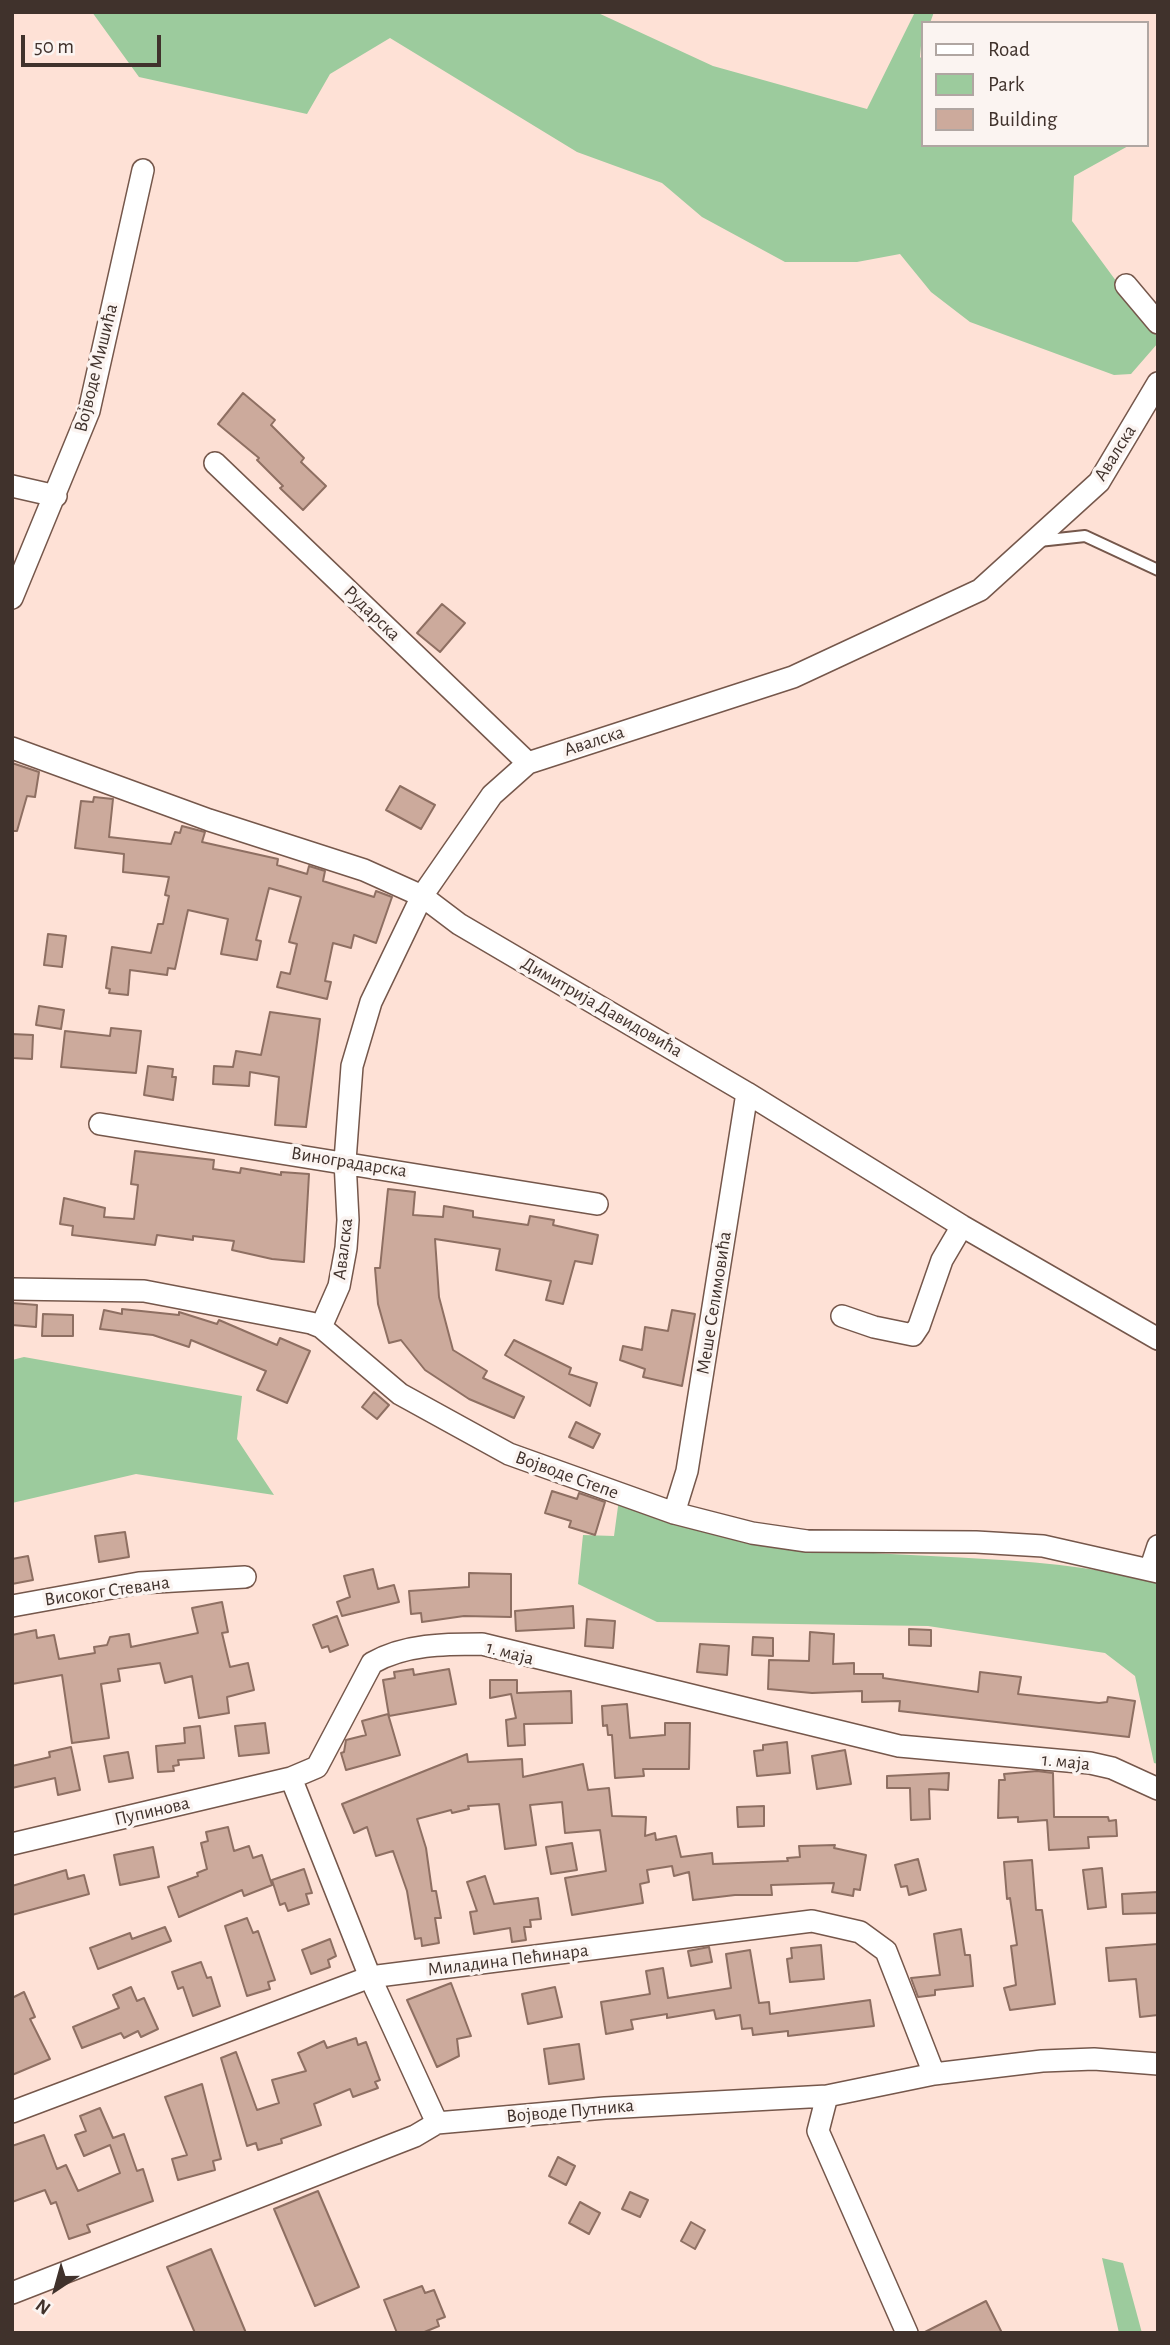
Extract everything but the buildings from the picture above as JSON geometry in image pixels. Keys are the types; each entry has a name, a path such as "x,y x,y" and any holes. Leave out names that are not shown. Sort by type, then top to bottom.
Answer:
{"street":[{"name":"Војводе Мишића","path":"12,598 89,411 143,170"},
{"path":"1126,285 1158,323"},
{"name":"Авалска","path":"321,1327 339,1286 346,1248 348,1220 345,1161 356,1053 371,1002 422,896 492,795 528,763 793,677 980,590 1099,482 1158,383"},
{"name":"Рударска","path":"215,463 528,763"},
{"path":"12,486 56,496"},
{"name":"Димитрија Давидовића","path":"12,748 209,820 364,870 422,896 459,923 747,1093 962,1226 1158,1339"},
{"name":"Меше Селимовића","path":"674,1513 687,1471 747,1093"},
{"name":"Виноградарска","path":"100,1124 345,1161 597,1204"},
{"path":"842,1316 874,1327 913,1335 919,1326 942,1260 962,1226"},
{"name":"Војводе Степе","path":"12,1289 144,1291 293,1317 321,1327 400,1394 496,1448 674,1513 752,1533 807,1541 976,1542 1043,1546 1154,1571"},
{"path":"1154,1571 1158,1546"},
{"name":"Високог Стевана","path":"12,1606 139,1583 245,1577"},
{"name":"1. маја","path":"291,1778 317,1768 372,1663 387,1654 443,1644 482,1644 899,1746 1090,1763 1112,1768 1158,1789"},
{"path":"291,1778 370,1978 437,2123"},
{"name":"Пупинова","path":"12,1844 291,1778"},
{"name":"Миладина Пећинара","path":"12,2112 370,1978 560,1955 777,1924 812,1922 860,1931 886,1951 934,2074"},
{"name":"Војводе Путника","path":"12,2293 415,2136 437,2123 605,2108 827,2096 934,2074 1067,2059 1158,2064"},
{"path":"827,2096 818,2130 907,2333"}],"lane":[{"path":"1035,541 1085,536 1158,570"}],"green space":[{"path":"92,12 596,12 713,66 867,109 915,12 934,12 931,21 922,21 922,147 1126,147 1074,176 1072,221 1158,338 1158,343 1131,374 1114,375 970,322 931,292 900,254 857,262 785,262 702,217 662,183 577,152 390,38 330,74 307,114 139,77"},
{"path":"24,1357 242,1396 237,1439 274,1495 136,1474 12,1503 12,1360"},
{"path":"619,1499 709,1529 762,1542 861,1552 1060,1565 1158,1582 1158,1764 1154,1763 1135,1676 1105,1653 928,1626 657,1622 578,1584 583,1535 614,1536"},
{"path":"1102,2258 1123,2263 1142,2333 1119,2333"}]}
